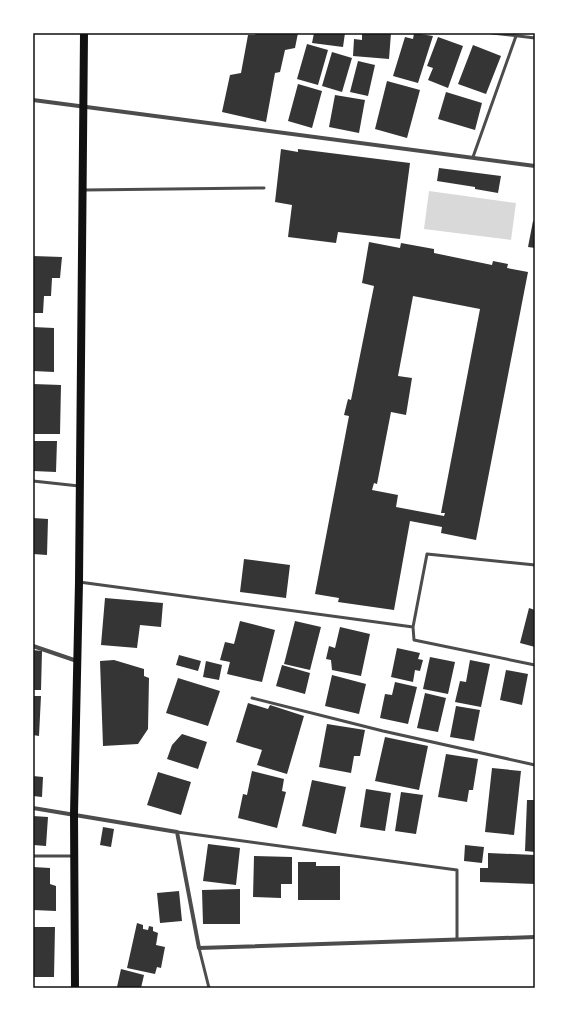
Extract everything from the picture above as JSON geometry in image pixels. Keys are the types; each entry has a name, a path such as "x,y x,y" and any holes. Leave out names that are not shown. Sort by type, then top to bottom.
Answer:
{"main road":[{"path":"75,988 74,814 78,661 84,33"}],"street":[{"path":"33,100 535,166"},
{"path":"33,646 78,661"},
{"path":"33,808 176,832 199,948 457,938 535,937"}],"lane":[{"path":"492,33 535,38"},
{"path":"473,158 516,36"},
{"path":"82,190 264,188"},
{"path":"33,481 79,486"},
{"path":"535,565 426,554 413,627 414,640 535,665"},
{"path":"79,582 413,627"},
{"path":"252,698 384,731 535,765"},
{"path":"176,832 457,870 457,938"},
{"path":"33,856 74,856"},
{"path":"199,948 209,988"}],"shaded area":[{"path":"429,191 516,203 511,240 424,229"}],"building":[{"path":"256,33 298,33 295,48 285,50 280,72 275,73 266,122 222,112 230,75 241,73 248,35 255,35"},
{"path":"314,33 345,33 343,47 312,43"},
{"path":"362,33 391,33 389,59 353,56 354,39 362,40"},
{"path":"414,33 433,36 418,83 393,76 405,37 413,39"},
{"path":"438,37 463,46 448,88 428,80 433,68 427,66"},
{"path":"307,44 328,50 318,85 297,79"},
{"path":"473,45 501,56 486,94 458,84"},
{"path":"332,52 352,58 342,92 322,86"},
{"path":"358,61 375,65 368,96 350,92"},
{"path":"387,81 420,90 407,138 375,129"},
{"path":"298,84 322,91 312,128 288,121"},
{"path":"446,92 482,103 475,130 438,119"},
{"path":"335,95 365,100 359,133 329,127"},
{"path":"281,149 298,152 298,149 410,163 400,239 338,232 336,243 288,237 292,205 275,202"},
{"path":"439,168 501,176 498,193 475,189 475,187 437,181"},
{"path":"533,221 535,222 535,248 528,247"},
{"path":"369,242 400,248 401,243 434,249 434,253 492,265 493,261 508,264 507,268 528,272 476,540 441,533 442,527 410,521 394,610 338,602 339,598 315,594 349,416 344,415 348,399 351,400 374,286 362,283","holes":["413,296 480,309 441,513 445,513 444,516 396,507 398,495 372,490 374,483 377,484 391,412 406,415 412,378 398,376"]},
{"path":"33,256 62,257 60,278 52,278 51,296 44,296 43,313 33,313"},
{"path":"33,327 54,328 54,372 33,371"},
{"path":"33,384 61,385 60,434 33,434"},
{"path":"33,441 57,441 56,472 33,471"},
{"path":"33,518 48,519 47,555 33,554"},
{"path":"244,559 290,565 286,598 240,592"},
{"path":"105,598 163,603 161,627 140,625 137,648 101,645"},
{"path":"529,608 535,610 535,647 520,643"},
{"path":"240,621 275,630 262,682 227,674 230,662 220,660 225,642 234,644"},
{"path":"295,621 321,627 310,670 284,664"},
{"path":"340,627 370,634 361,676 332,670 331,660 326,659 329,646 335,648"},
{"path":"397,648 420,653 418,659 423,660 420,671 415,670 413,682 391,677"},
{"path":"33,650 42,651 41,690 33,690"},
{"path":"179,655 201,661 198,671 176,665"},
{"path":"430,657 455,662 448,694 423,689"},
{"path":"114,660 144,669 144,676 149,678 148,729 138,744 103,746 100,661"},
{"path":"470,660 490,664 481,707 455,702 460,681 466,682"},
{"path":"206,661 222,665 219,680 203,677"},
{"path":"282,665 310,673 305,694 276,686"},
{"path":"506,670 528,674 522,705 500,700"},
{"path":"332,675 366,684 359,714 325,706"},
{"path":"178,678 220,691 208,726 166,713"},
{"path":"395,682 417,687 408,724 380,718 385,694 392,695"},
{"path":"425,693 446,698 438,732 417,728"},
{"path":"33,696 41,696 39,736 33,735"},
{"path":"248,703 268,709 270,705 304,716 287,774 257,765 262,750 236,742"},
{"path":"456,706 480,710 474,741 450,737"},
{"path":"327,724 365,730 360,756 354,756 351,773 319,767"},
{"path":"182,734 207,742 198,769 167,759 172,745"},
{"path":"385,737 428,746 419,790 375,781"},
{"path":"446,754 478,759 473,790 469,790 467,802 438,797"},
{"path":"492,768 521,771 514,835 485,832"},
{"path":"252,771 284,779 282,791 286,792 277,828 238,818 243,794 247,795"},
{"path":"158,772 191,782 181,815 147,805"},
{"path":"33,776 43,777 42,797 33,796"},
{"path":"312,780 346,787 336,834 302,826"},
{"path":"366,789 391,793 385,831 360,827"},
{"path":"401,792 423,795 416,834 395,831"},
{"path":"527,800 535,800 535,852 525,851"},
{"path":"33,816 48,817 46,846 33,845"},
{"path":"103,827 114,829 111,847 100,845"},
{"path":"208,844 240,848 236,885 203,881"},
{"path":"465,845 484,847 482,863 464,861"},
{"path":"488,853 535,855 535,884 480,882 480,868 488,868"},
{"path":"254,856 292,857 292,884 281,884 281,898 253,897"},
{"path":"298,862 316,862 316,866 340,866 340,900 298,900"},
{"path":"33,867 50,868 50,884 56,886 56,911 33,910"},
{"path":"240,889 240,924 203,924 202,890"},
{"path":"179,891 182,921 160,923 157,893"},
{"path":"137,923 143,925 143,929 148,930 149,926 153,927 153,931 158,933 156,945 165,947 161,968 157,967 155,974 127,968"},
{"path":"33,927 55,927 54,977 33,977"},
{"path":"121,969 144,975 141,988 117,987"}]}
